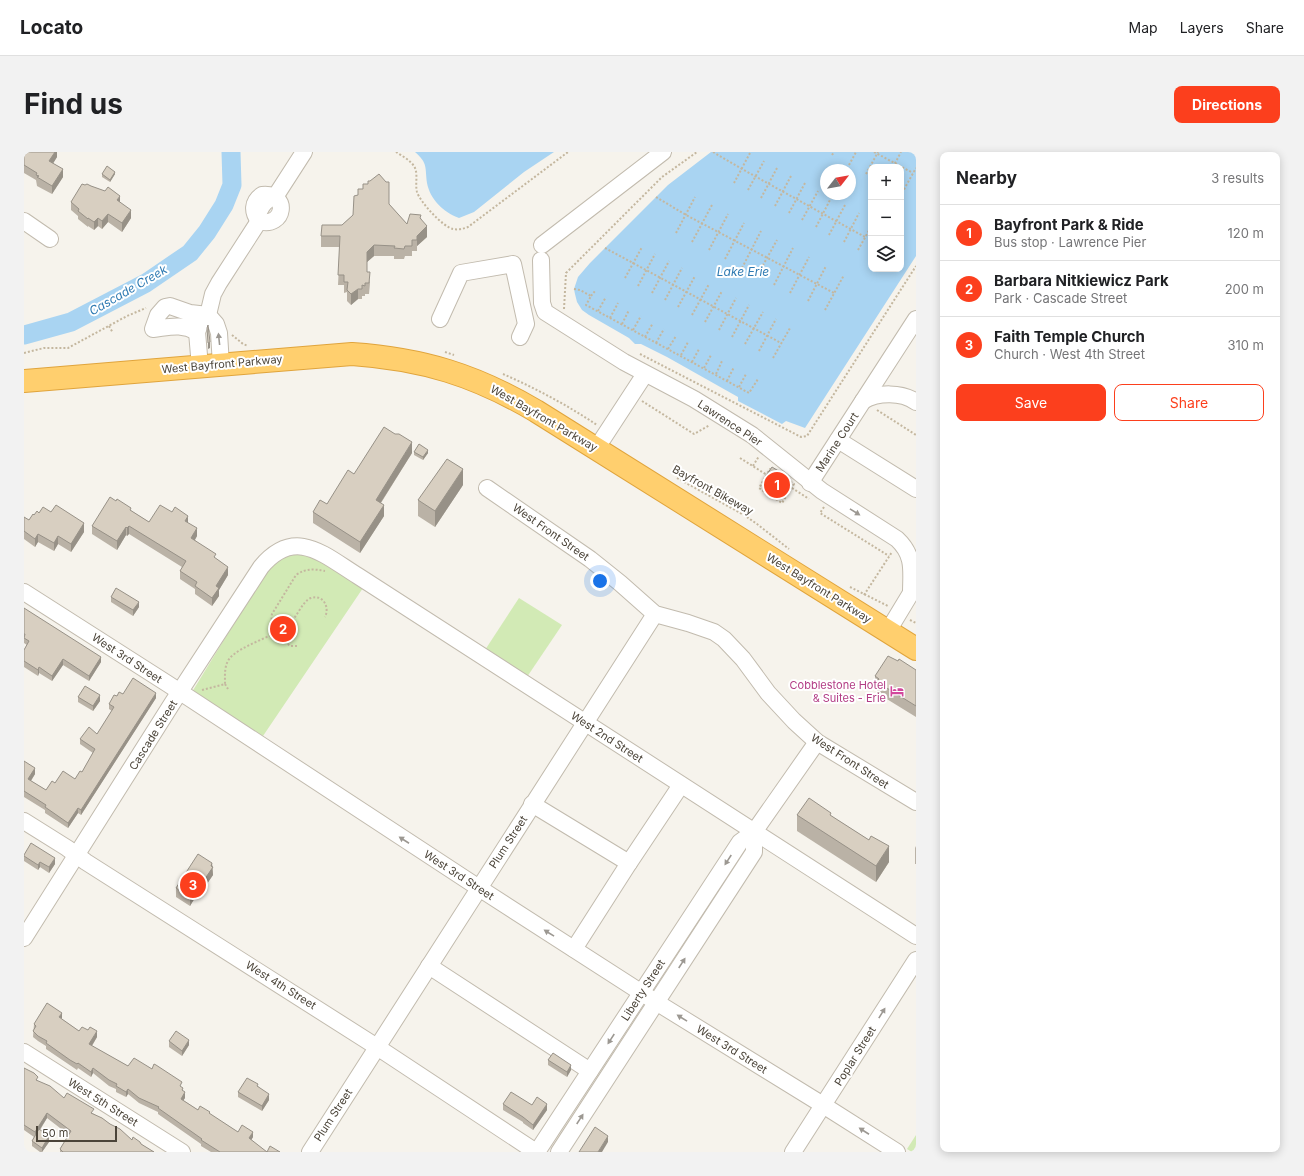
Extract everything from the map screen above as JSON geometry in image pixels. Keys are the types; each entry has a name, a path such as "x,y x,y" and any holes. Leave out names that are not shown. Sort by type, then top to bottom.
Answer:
{"highway":[{"name":"West Bayfront Parkway","path":"24,381 352,354 405,360 450,371 492,387 601,441 888,632 916,649"}],"street":[{"path":"200,366 191,324 174,307 165,306 158,315 153,329 182,326 191,324 201,322 208,315 213,294 219,283 259,221 267,218 276,205 278,193 304,152"},
{"path":"522,308 542,303 541,252 663,152"},
{"path":"24,221 50,239"},
{"path":"440,319 461,273 513,264 526,324 520,337"},
{"name":"Lawrence Pier","path":"542,303 545,312 550,316 645,374 694,399 752,435 810,483 897,539 903,544 910,556 913,592"},
{"path":"208,315 216,324 222,365"},
{"name":"Marine Court","path":"810,483 838,440 868,404 916,319"},
{"path":"601,441 645,374"},
{"path":"868,404 874,396 888,394 912,399 916,402"},
{"path":"838,440 916,489"},
{"name":"West Front Street","path":"487,488 590,559 655,614 714,632 724,639 743,659 768,693 794,721 817,742 916,802"},
{"name":"Cascade Street","path":"24,938 261,567 266,561 277,553 285,548 295,545"},
{"name":"West 2nd Street","path":"295,545 316,550 916,936"},
{"name":"West 3rd Street","path":"24,592 656,1002 824,1105 897,1152"},
{"path":"888,632 913,592"},
{"name":"Plum Street","path":"310,1152 655,614"},
{"name":"Liberty Street","path":"537,1152 740,842 754,832 817,742"},
{"path":"574,949 628,863 681,785"},
{"path":"532,804 628,863"},
{"name":"West 4th Street","path":"24,821 377,1046 537,1152"},
{"name":"Liberty Street","path":"559,1152 754,852 754,832"},
{"name":"Poplar Street","path":"794,1152 916,960"},
{"path":"429,966 590,1071"},
{"name":"West 5th Street","path":"24,1052 182,1152"}],"path":[{"path":"396,152 412,162 415,166 417,191 426,208 446,226 456,230 468,227 568,152"},
{"path":"564,311 566,273 662,177 697,152"},
{"path":"713,152 755,177 866,237"},
{"path":"832,156 834,152"},
{"path":"850,164 856,152"},
{"path":"874,152 913,173"},
{"path":"895,163 901,152"},
{"path":"734,183 750,153"},
{"path":"866,174 878,153"},
{"path":"748,190 764,161"},
{"path":"761,198 777,168"},
{"path":"904,189 916,168"},
{"path":"775,206 791,176"},
{"path":"788,213 805,183"},
{"path":"802,220 818,191"},
{"path":"656,196 686,215 834,293"},
{"path":"676,233 695,197"},
{"path":"816,228 831,200"},
{"path":"692,242 712,205"},
{"path":"829,235 845,205"},
{"path":"844,242 859,213"},
{"path":"709,250 728,214"},
{"path":"725,259 744,223"},
{"path":"742,268 760,231"},
{"path":"858,250 868,233"},
{"path":"757,276 777,240"},
{"path":"625,278 642,247"},
{"path":"604,248 633,262 782,343"},
{"path":"774,285 793,248"},
{"path":"638,286 655,254"},
{"path":"790,293 809,257"},
{"path":"652,293 669,261"},
{"path":"808,301 826,266"},
{"path":"636,354 644,355 735,404 801,437 807,436 916,266"},
{"path":"665,300 682,268"},
{"path":"825,310 844,275"},
{"path":"678,307 695,276"},
{"path":"692,315 709,284"},
{"path":"574,289 580,290 591,296"},
{"path":"595,291 586,305 715,375 750,393 758,379"},
{"path":"705,322 722,291"},
{"path":"598,311 606,297"},
{"path":"719,330 736,298"},
{"path":"610,318 618,303"},
{"path":"732,337 749,305"},
{"path":"24,353 44,348 68,348 142,310 153,306 165,306"},
{"path":"622,324 629,310"},
{"path":"745,344 763,312"},
{"path":"633,330 641,316"},
{"path":"759,351 776,320"},
{"path":"645,337 653,323"},
{"path":"109,326 113,333"},
{"path":"773,358 790,328"},
{"path":"656,343 664,329"},
{"path":"668,349 676,336"},
{"path":"680,356 688,342"},
{"path":"692,362 699,349"},
{"path":"704,368 711,355"},
{"path":"715,375 722,361"},
{"path":"727,381 734,367"},
{"path":"739,387 746,374"},
{"path":"533,388 573,410 601,441"},
{"path":"640,400 694,434 711,424"},
{"path":"868,404 916,435"},
{"path":"753,466 759,455"},
{"path":"740,458 767,475"},
{"path":"770,469 794,484 792,488 782,503 759,488 770,469"},
{"name":"Bayfront Bikeway","path":"672,476 744,515 794,553"},
{"path":"792,488 808,499"},
{"path":"825,505 820,513 889,556"},
{"path":"864,595 894,548"},
{"path":"297,646 290,646 278,632 271,620 272,614 296,575 305,570 311,569 325,572 327,570"},
{"path":"846,585 886,605"},
{"path":"228,689 225,684 225,673 227,664 231,657 240,650 278,632 290,624 306,601 318,598 324,601 327,610 325,617"},
{"path":"912,621 916,623"},
{"path":"198,689 200,691 225,684"}],"green space":[{"path":"301,554 325,563 363,588 263,736 192,692 268,568 283,558"},
{"path":"519,598 562,625 527,677 485,650"},
{"path":"916,1135 916,1152 912,1152 907,1149"}],"water":[{"path":"415,152 554,152 524,172 474,212 459,218 443,209 434,200 427,183 424,163"},
{"name":"Lake Erie","path":"711,152 916,152 916,256 805,428 786,421 782,424 738,401 738,397 667,357 641,344 635,344 629,338 582,310 577,302 574,289 578,277 590,263 668,185"}],"building":[{"path":"24,152 55,152 49,161 63,169 52,186 37,177 39,176 36,175 37,173 24,165"},
{"path":"107,166 115,172 110,180 102,174"},
{"path":"379,174 386,182 389,182 389,204 407,224 410,214 421,215 420,218 427,226 417,236 417,240 412,240 412,246 405,246 404,249 394,248 395,246 374,245 367,252 367,272 370,272 369,283 365,283 365,286 362,285 362,289 358,289 351,294 347,290 348,282 344,282 344,275 338,275 340,236 321,236 322,225 342,225 353,215 354,196 358,195 358,189 363,189 363,184 368,184 368,181"},
{"path":"82,184 87,184 105,191 108,187 120,196 117,200 131,210 122,223 108,214 102,221 98,218 94,222 78,211 79,209 71,202"},
{"path":"208,325 210,342 208,343 207,328"},
{"path":"384,427 412,442 376,500 384,505 360,542 313,512 320,500 327,504 348,470 354,474"},
{"path":"419,444 428,450 423,457 414,452"},
{"path":"447,459 463,469 435,511 418,500"},
{"path":"772,467 790,478 784,489 779,486 778,489 768,483 770,480 765,477"},
{"path":"110,497 116,501 117,499 131,508 130,510 149,522 160,505 172,512 175,507 188,516 185,521 197,528 191,538 216,554 214,557 228,567 216,586 219,588 212,598 195,586 197,582 180,571 186,561 129,526 127,528 126,527 117,541 92,526"},
{"path":"56,505 84,523 71,544 58,536 54,543 38,534 35,539 24,531 24,517 29,520 37,511 39,513 43,507 51,512"},
{"path":"116,588 139,602 133,610 111,597"},
{"path":"24,608 101,657 89,676 63,659 52,676 39,667 38,670 24,661 24,650 29,641 24,638"},
{"name":"Cobblestone Hotel & Suites - Erie","path":"888,656 898,661 899,659 916,670 916,706 877,682 879,679 875,676"},
{"path":"133,678 156,693 81,810 78,808 68,823 45,807 46,805 24,791 24,761 35,768 28,779 46,790 52,781 55,783 63,771 75,779 80,771 82,772 95,749 80,739 89,727 97,734 114,707 109,704 114,695 117,696 119,692 123,694"},
{"path":"85,686 100,695 93,706 78,697"},
{"path":"809,798 831,813 830,815 869,840 871,836 889,846 876,866 797,815"},
{"path":"31,843 55,858 49,867 40,862 38,865 24,856"},
{"path":"198,854 212,863 211,866 213,867 198,889 196,887 190,898 176,888"},
{"path":"47,1003 62,1013 59,1017 79,1031 82,1027 88,1030 90,1027 97,1031 89,1044 128,1066 134,1058 152,1069 154,1064 156,1065 182,1082 180,1086 185,1092 181,1099 198,1110 200,1106 238,1132 242,1125 253,1132 249,1138 267,1152 220,1152 201,1140 202,1139 158,1108 159,1107 139,1098 128,1089 126,1092 93,1068 91,1072 78,1063 77,1064 70,1060 46,1043 47,1041 33,1031 36,1026 34,1024"},
{"path":"176,1031 189,1040 182,1051 169,1041"},
{"path":"553,1053 571,1065 567,1072 548,1060"},
{"path":"24,1068 34,1073 38,1077 36,1080 50,1086 64,1098 67,1093 94,1109 91,1113 120,1129 132,1140 133,1137 154,1152 63,1152 60,1149 71,1131 47,1113 35,1132 24,1125"},
{"path":"247,1078 258,1084 257,1086 269,1094 262,1106 238,1092"},
{"path":"511,1092 532,1105 537,1097 547,1104 533,1125 503,1104"},
{"path":"595,1127 608,1136 598,1152 579,1152"},
{"path":"39,1129 49,1136 42,1148 32,1141"},
{"path":"270,1146 280,1152 267,1152"}],"waterway":[{"name":"Cascade Creek","path":"24,335 71,322 146,283 190,253 207,232 224,205 232,185 231,152"}],"place":[{"name":"Bayfront Park & Ride","path":"777,485"},
{"name":"Barbara Nitkiewicz Park","path":"283,629"},
{"name":"Cobblestone Hotel & Suites - Erie","path":"897,691"},
{"name":"Faith Temple Church","path":"193,885"}]}
